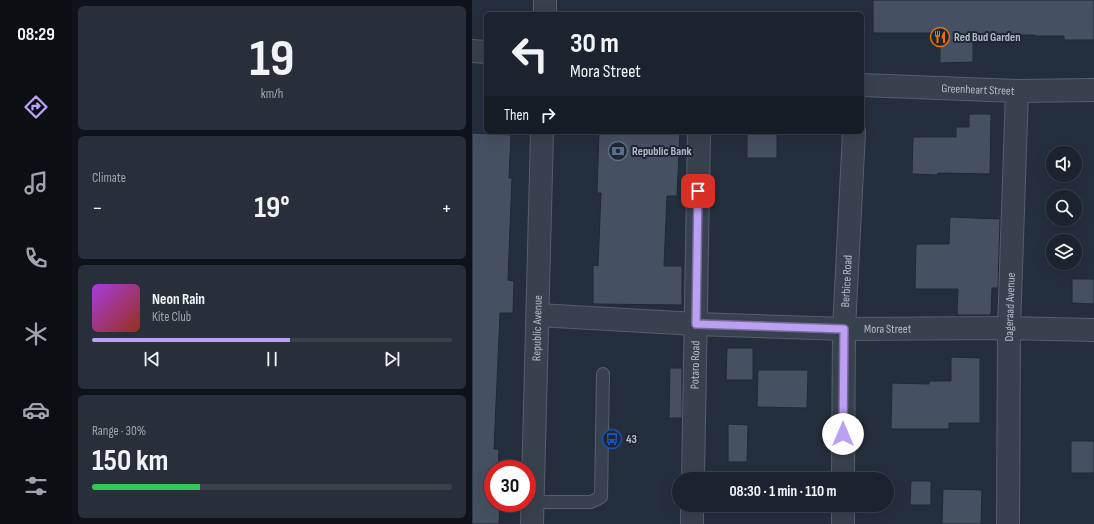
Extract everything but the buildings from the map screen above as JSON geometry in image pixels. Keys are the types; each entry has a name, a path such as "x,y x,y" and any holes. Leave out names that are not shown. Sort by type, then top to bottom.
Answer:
{"street":[{"path":"545,0 545,12"},
{"path":"472,51 484,52"},
{"name":"Greenheart Street","path":"864,85 1017,91 1094,90"},
{"name":"Dageraad Avenue","path":"1008,524 1009,328 1017,91"},
{"name":"Republic Avenue","path":"534,460 542,134"},
{"name":"Potaro Road","path":"693,472 700,134"},
{"name":"Berbice Road","path":"843,472 844,329 854,134"},
{"name":"Mora Street","path":"538,315 696,324 844,329 1009,328 1094,330"},
{"name":"Republic Avenue","path":"532,524 533,512"},
{"path":"692,512 692,524"},
{"path":"843,512 843,524"}],"lane":[{"path":"536,502 591,502 601,497 603,374"}],"place":[{"name":"Red Bud Garden","path":"940,37"},
{"name":"Republic Bank","path":"618,151"},
{"name":"43","path":"612,439"}],"route":[{"path":"698,191 696,324 844,329 843,434"}]}
